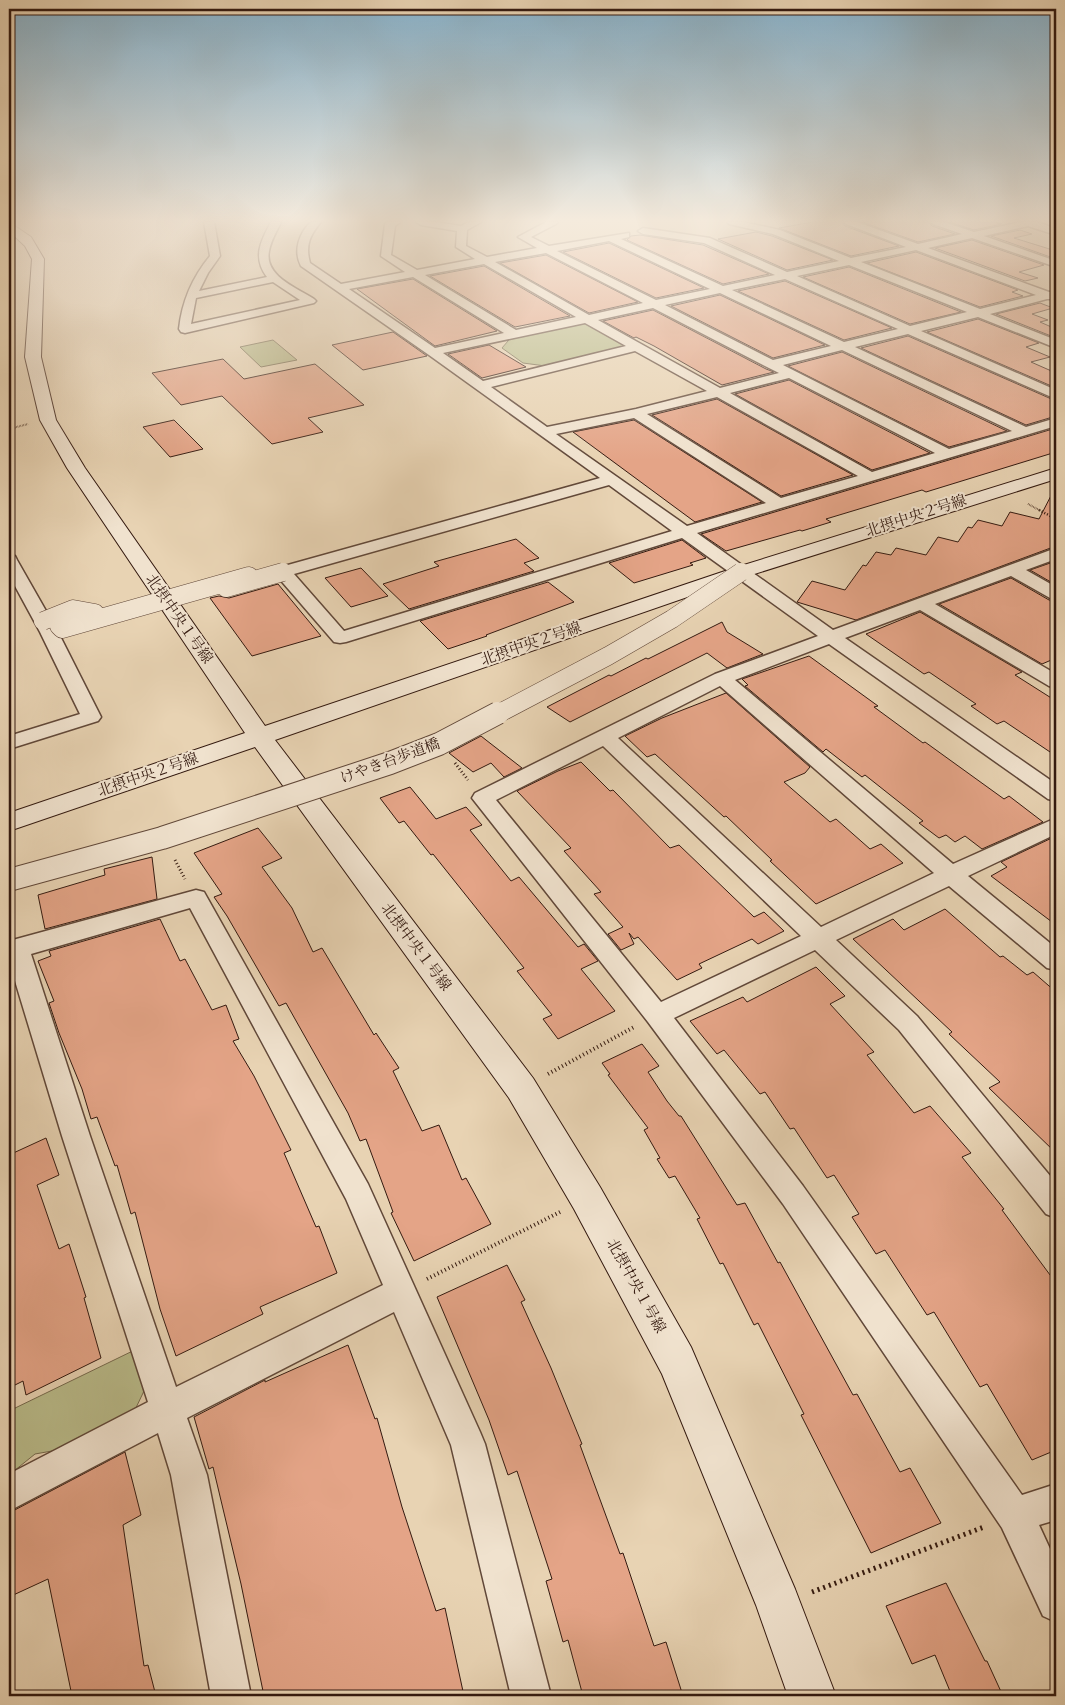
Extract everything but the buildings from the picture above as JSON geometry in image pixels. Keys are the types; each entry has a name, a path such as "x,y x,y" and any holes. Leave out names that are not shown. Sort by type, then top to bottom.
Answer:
{"street":[{"name":"北摂中央１号線","path":"36,302 33,357 48,420 76,468 260,736 521,1088 587,1198 678,1361 779,1605 812,1696"},
{"path":"189,302 186,311 185,329 307,302"},
{"path":"358,302 433,352 831,637 1056,794"},
{"path":"460,302 514,334"},
{"path":"557,302 871,477"},
{"path":"648,302 947,454"},
{"path":"433,352 664,302"},
{"path":"749,302 1024,431"},
{"path":"845,302 1056,395"},
{"path":"949,302 1056,344"},
{"path":"771,364 1032,302"},
{"path":"480,386 636,347"},
{"path":"545,432 636,413 791,374"},
{"path":"636,413 779,504"},
{"path":"283,572 340,638 684,532 1056,422"},
{"name":"北摂中央２号線","path":"9,822 741,572 1056,472"},
{"path":"43,621 58,617 72,608 82,608 95,613 59,626 62,629 249,576 251,578 225,586 226,588 611,480"},
{"path":"1056,553 722,678 483,798 657,1015 793,1195 1016,1515 1056,1602"},
{"path":"9,560 43,621 91,717 9,743"},
{"path":"1012,569 1056,594"},
{"name":"けやき台歩道橋","path":"9,880 162,838 390,763 439,744 616,652 672,620 741,572"},
{"path":"9,599 28,594"},
{"path":"921,603 1056,682"},
{"path":"722,678 951,875 1056,961"},
{"path":"605,737 908,1022 1056,1205"},
{"path":"657,1015 1056,825"},
{"path":"231,1696 189,1475 13,949 196,898 358,1193 468,1444 531,1696"},
{"path":"9,1493 167,1410 401,1292"},
{"path":"1016,1515 1056,1502"}],"path":[{"path":"439,744 483,798"},
{"path":"162,838 196,898"},
{"path":"521,1088 657,1015"},
{"path":"401,1292 587,1198"},
{"path":"779,1605 1016,1515"}],"green space":[{"path":"586,318 636,347 553,367 523,363 502,348 514,334"},
{"path":"273,340 297,360 261,367 240,347"},
{"path":"145,1345 154,1370 133,1414 80,1446 35,1454 9,1475 9,1411"}]}
